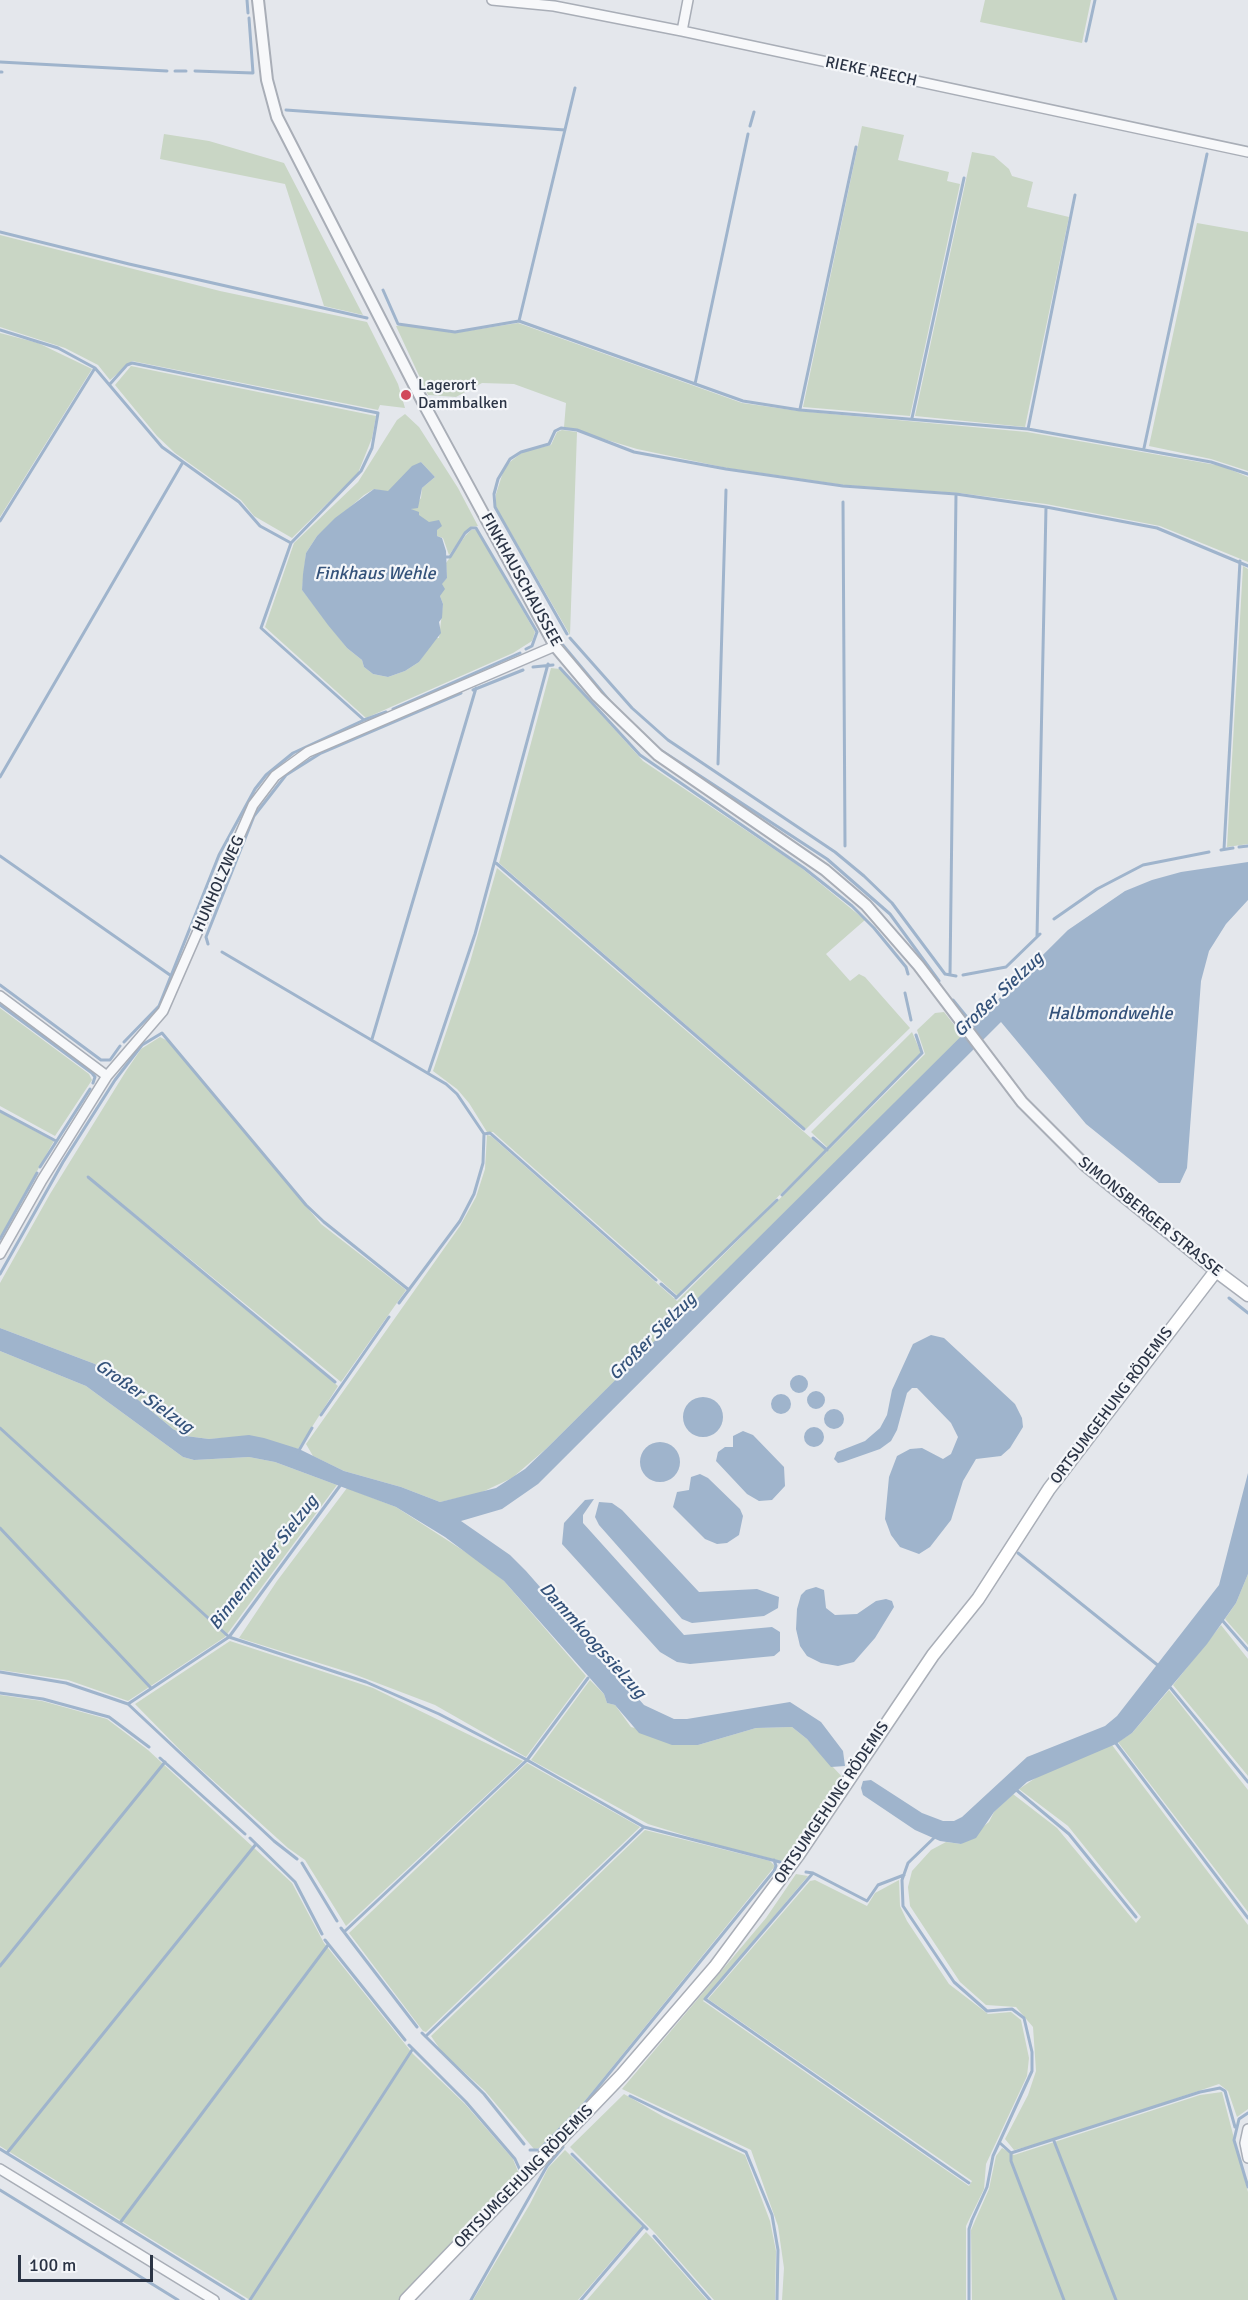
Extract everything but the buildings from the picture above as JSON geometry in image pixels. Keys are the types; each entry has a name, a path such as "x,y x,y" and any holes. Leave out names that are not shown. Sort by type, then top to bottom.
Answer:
{"main road":[{"name":"SIMONSBERGER STRASSE","path":"1216,1271 1248,1294"},
{"name":"ORTSUMGEHUNG RÖDEMIS","path":"406,2300 622,2074 715,1966 798,1856 933,1655 978,1599 1049,1489 1216,1271"}],"street":[{"name":"FINKHAUSCHAUSSEE","path":"258,0 267,80 277,117 426,408 555,646 597,696 658,755 825,870 866,905 919,966 985,1054"},
{"name":"RIEKE REECH","path":"492,0 554,6 682,31 1248,152"},
{"path":"682,31 688,0"},
{"name":"HUNHOLZWEG","path":"0,1254 42,1180 107,1076 163,1011 253,805 275,776 308,752 555,646"},
{"path":"0,996 107,1076"},
{"name":"SIMONSBERGER STRASSE","path":"985,1054 1022,1102 1086,1166 1216,1271"},
{"path":"1248,2129 1245,2144 1248,2158"},
{"path":"0,2169 214,2300"}],"green space":[{"path":"985,0 1091,0 1082,43 980,22"},
{"path":"862,126 904,135 898,160 949,172 947,181 960,184 910,416 803,407"},
{"path":"164,134 209,141 284,163 363,315 324,306 285,184 160,159"},
{"path":"972,152 994,156 1009,169 1012,176 1033,182 1027,207 1069,217 1025,427 915,416"},
{"path":"1197,223 1248,232 1248,471 1211,459 1149,446"},
{"path":"0,235 220,291 367,322 398,384 405,408 380,405 378,410 132,361 110,380 98,365 65,348 0,327"},
{"path":"518,323 742,403 799,411 1027,432 1222,466 1248,477 1248,562 1160,526 1046,504 959,493 844,485 727,468 637,449 564,427 566,403 514,384 482,383 456,397 428,395 396,326 411,325 454,333"},
{"path":"0,333 38,343 92,369 0,517"},
{"path":"131,366 376,416 372,438 358,473 292,538 254,516 241,500 175,453 157,436 115,385"},
{"path":"405,414 419,427 458,488 478,526 470,527 449,555 443,538 437,536 437,530 411,510 421,498 422,488 435,477 421,462 388,492 374,489 364,495 317,536 306,553 302,590 347,648 362,660 364,667 373,674 388,677 405,671 419,662 435,638 439,638 443,604 440,596 441,584 447,578 446,563 466,535 471,530 477,530 535,632 532,641 513,653 366,718 265,627 294,543 358,482 397,420"},
{"path":"562,430 577,432 570,635 496,507 496,494 504,469 523,452 551,445 557,432"},
{"path":"1243,566 1248,569 1248,844 1227,847"},
{"path":"551,668 560,669 643,761 799,866 865,920 826,954 850,981 859,974 865,977 910,1028 806,1129 499,863"},
{"path":"497,868 825,1150 678,1296 493,1132 487,1132 469,1103 457,1089 433,1071 470,962"},
{"path":"0,1008 89,1074 92,1080 55,1136 0,1106"},
{"path":"944,1012 963,1036 547,1448 512,1478 480,1493 440,1502 401,1487 344,1471 313,1456 306,1444 460,1226 476,1197 485,1169 487,1135 491,1136 677,1301 925,1054 917,1030 935,1013"},
{"path":"912,1032 921,1053 828,1148 811,1132"},
{"path":"160,1037 168,1041 321,1224 406,1290 341,1382 88,1176 86,1177 338,1386 298,1449 250,1436 209,1439 186,1436 173,1429 95,1364 0,1328 0,1283 50,1194 126,1071 141,1049"},
{"path":"0,1112 54,1141 0,1237"},
{"path":"0,1351 86,1386 183,1457 194,1460 249,1457 275,1462 337,1485 225,1637 128,1701 68,1680 0,1670"},
{"path":"347,1488 396,1507 484,1564 504,1581 586,1676 526,1757 435,1705 351,1673 239,1638 277,1581"},
{"path":"1248,1574 1248,1645 1225,1619 1236,1603"},
{"path":"1221,1625 1248,1659 1248,1776 1173,1685"},
{"path":"230,1641 373,1688 523,1761 346,1926 305,1860 288,1848 187,1757 135,1704"},
{"path":"590,1680 604,1694 607,1703 615,1705 631,1727 698,1745 756,1728 792,1727 807,1739 845,1780 789,1863 713,1844 648,1824 531,1760"},
{"path":"1169,1690 1248,1790 1248,1912 1118,1742 1132,1733"},
{"path":"0,1695 42,1701 107,1719 148,1750 292,1883 324,1943 413,2054 465,2104 513,2159 519,2174 400,2300 250,2300 0,2146"},
{"path":"1112,1745 1248,1925 1248,2109 1237,2117 1228,2091 1219,2084 1053,2140 1014,2150 1005,2139 1028,2095 1036,2071 1033,2027 1016,2007 986,2005 960,1982 910,1906 908,1887 912,1871 931,1850 946,1842 961,1844 989,1822 994,1812 1013,1794 1057,1828 1136,1923 1141,1917 1068,1826 1019,1789 1043,1773"},
{"path":"527,1763 640,1827 426,2032 423,2031 349,1933"},
{"path":"645,1830 770,1861 775,1866 584,2102 539,2148 534,2149 485,2091 442,2052 431,2036"},
{"path":"796,1874 808,1876 703,2001 969,2186 972,2181 708,1999 810,1881 815,1880 867,1906 875,1893 899,1880 900,1906 907,1921 949,1984 988,2014 1011,2012 1021,2020 1029,2058 1027,2076 986,2164 984,2189 966,2226 966,2300 782,2300 784,2268 778,2226 751,2150 622,2089 766,1918"},
{"path":"1222,2092 1248,2192 1248,2300 972,2300 971,2230 989,2189 996,2156 1002,2148 1014,2155 1200,2095"},
{"path":"624,2094 664,2117 745,2155 770,2221 776,2251 775,2300 714,2300 654,2232 570,2147"},
{"path":"565,2150 642,2226 578,2300 473,2300 530,2204 548,2168"},
{"path":"646,2232 653,2239 707,2300 587,2300"}],"water":[{"name":"Finkhaus Wehle","path":"421,462 435,477 422,488 418,508 411,509 419,512 419,515 429,522 439,520 442,526 437,530 437,536 442,538 446,551 447,578 442,584 445,589 440,596 443,604 442,618 439,622 441,633 419,662 405,671 388,677 373,674 364,667 362,660 347,648 302,590 306,553 317,536 335,518 374,489 388,491 412,466"},
{"name":"Halbmondwehle","path":"1248,862 1248,900 1226,924 1209,951 1201,981 1187,1168 1180,1183 1159,1183 1086,1124 1001,1022 538,1484 502,1509 461,1521 510,1555 526,1571 644,1705 674,1719 687,1719 790,1702 821,1722 843,1751 845,1766 831,1767 807,1739 792,1727 756,1728 698,1745 672,1745 639,1733 615,1705 607,1703 604,1694 504,1581 445,1537 396,1507 275,1462 249,1457 194,1460 183,1457 86,1386 0,1351 0,1328 95,1364 173,1429 186,1436 209,1439 249,1435 264,1438 299,1449 344,1471 401,1487 440,1502 496,1488 525,1469 547,1448 1068,930 1125,891 1152,880 1181,872"},
{"path":"931,1335 944,1338 1015,1404 1022,1418 1023,1427 1010,1448 1001,1456 976,1459 963,1481 951,1520 930,1547 919,1554 900,1547 891,1535 885,1519 889,1477 897,1456 910,1449 922,1448 943,1459 951,1454 958,1437 951,1423 917,1388 912,1388 907,1393 897,1430 891,1441 880,1449 843,1462 838,1463 834,1459 837,1452 865,1441 880,1428 887,1415 892,1390 913,1344"},
{"path":"795,1375 803,1375 808,1380 806,1391 795,1393 790,1388 790,1380"},
{"path":"812,1391 820,1391 825,1396 823,1407 812,1409 807,1404 807,1396"},
{"path":"781,1394 788,1397 791,1404 788,1411 781,1414 774,1411 771,1404 774,1397"},
{"path":"703,1397 711,1398 717,1403 722,1409 722,1425 717,1431 711,1436 703,1437 695,1436 689,1431 684,1425 683,1417 684,1409 689,1403 695,1398"},
{"path":"834,1409 841,1412 844,1419 841,1426 834,1429 827,1426 824,1419 827,1412"},
{"path":"814,1427 821,1430 824,1437 821,1444 814,1447 807,1444 804,1437 807,1430"},
{"path":"743,1431 753,1435 784,1467 785,1486 772,1500 759,1501 747,1494 716,1461 718,1452 725,1447 733,1447 733,1436"},
{"path":"660,1442 668,1443 674,1448 679,1454 679,1470 674,1476 668,1481 660,1482 652,1481 646,1476 641,1470 640,1462 641,1454 646,1448 652,1443"},
{"path":"1248,1473 1248,1574 1236,1603 1207,1644 1132,1733 1116,1744 1027,1782 994,1812 976,1838 961,1844 940,1841 915,1830 863,1795 861,1788 863,1781 871,1780 922,1813 943,1821 954,1821 962,1817 1027,1757 1105,1726 1117,1716 1219,1585"},
{"path":"700,1474 708,1478 740,1509 743,1516 739,1535 727,1543 717,1544 705,1539 673,1507 677,1492 689,1490 691,1477"},
{"path":"594,1499 583,1515 583,1523 684,1635 772,1627 780,1632 780,1651 774,1656 690,1664 677,1662 660,1652 562,1544 564,1523 585,1500"},
{"path":"599,1502 612,1503 622,1510 699,1592 757,1589 779,1597 778,1608 764,1616 692,1623 682,1619 599,1525 595,1517"},
{"path":"816,1587 824,1590 826,1608 835,1615 857,1614 876,1601 886,1599 892,1601 894,1607 875,1638 854,1662 838,1666 821,1663 807,1656 800,1646 796,1629 797,1609 801,1595 806,1590"}],"waterway":[{"path":"247,0 248,13"},
{"path":"1086,41 1095,0"},
{"path":"195,71 253,73 249,18"},
{"path":"0,62 167,71"},
{"path":"175,71 186,71"},
{"path":"519,321 575,88"},
{"path":"286,110 565,130"},
{"path":"750,126 754,112"},
{"path":"695,384 748,134"},
{"path":"800,409 856,147"},
{"path":"1144,448 1207,154"},
{"path":"912,418 964,178"},
{"path":"1028,429 1075,195"},
{"path":"0,232 367,318"},
{"path":"383,290 398,324 455,332 519,321 743,401 800,410 1028,429 1211,462 1248,474"},
{"path":"0,330 58,348 95,368 162,447 239,502 260,526 291,543 261,628 364,720 386,712"},
{"path":"110,384 127,365 132,363 378,413 372,448 361,471 291,543"},
{"path":"0,521 95,368"},
{"path":"567,634 495,507 494,494 498,479 510,459 521,452 549,444 555,431 561,428 577,430 634,452 726,469 843,486 956,494 1046,507 1157,528 1248,566"},
{"path":"0,777 183,462"},
{"path":"718,764 726,490"},
{"path":"950,975 956,494"},
{"path":"843,502 845,846"},
{"path":"1037,937 1046,507"},
{"path":"446,557 450,557 465,533 471,528 476,528 537,632 532,646 526,649"},
{"path":"506,546 558,638"},
{"path":"1224,849 1240,561"},
{"path":"570,638 632,708 668,740 835,852 864,876 892,903 945,974 956,976"},
{"path":"562,644 613,705"},
{"path":"393,709 520,653"},
{"path":"429,1071 475,934 548,664"},
{"path":"533,667 553,665"},
{"path":"560,668 640,755 804,868 852,906 874,928 906,967 908,974"},
{"path":"473,690 523,670"},
{"path":"372,1039 476,688"},
{"path":"208,944 206,937 254,816 286,775 321,753 461,693"},
{"path":"124,1042 159,1006 219,855 255,789 266,775 293,753 364,720"},
{"path":"659,749 827,859 890,914 939,981"},
{"path":"1239,847 1248,846"},
{"path":"1221,850 1233,848"},
{"path":"1054,919 1097,889 1143,865 1209,852"},
{"path":"0,856 170,975"},
{"path":"496,863 804,1129"},
{"name":"Großer Sielzug","path":"963,975 1006,967 1040,934"},
{"path":"222,952 446,1084 457,1094 484,1134 483,1163 474,1194 460,1221 399,1303"},
{"path":"0,985 101,1060 110,1060 120,1046"},
{"path":"905,993 911,1020"},
{"name":"Großer Sielzug","path":"953,1000 975,1027"},
{"path":"0,1005 92,1073 95,1077 93,1083"},
{"path":"0,1274 63,1162 115,1080 142,1045 162,1033 306,1205 409,1290"},
{"path":"916,1035 922,1053"},
{"path":"782,1195 922,1053"},
{"path":"40,1167 90,1089"},
{"path":"0,1111 56,1141"},
{"path":"484,1134 490,1133 656,1280"},
{"path":"813,1138 827,1150"},
{"path":"0,1239 37,1173"},
{"path":"88,1177 335,1382"},
{"name":"Großer Sielzug","path":"676,1298 777,1200"},
{"name":"Großer Sielzug","path":"661,1284 676,1297"},
{"path":"1229,1298 1248,1313"},
{"path":"321,1415 389,1317"},
{"path":"0,1428 229,1637 366,1682 439,1714 527,1760 344,1932"},
{"path":"298,1452 312,1428"},
{"name":"Binnenmilder Sielzug","path":"0,1672 66,1683 128,1704 229,1637 342,1483"},
{"path":"0,1528 151,1688"},
{"path":"1018,1553 1160,1667"},
{"path":"1222,1620 1248,1650"},
{"path":"588,1678 527,1760 644,1827 780,1862"},
{"path":"1169,1686 1248,1782"},
{"path":"0,1693 43,1699 109,1717 149,1747"},
{"path":"128,1704 274,1841 297,1859"},
{"path":"1115,1742 1248,1918"},
{"path":"160,1758 245,1834"},
{"path":"0,1966 165,1762"},
{"path":"1014,1788 1069,1834 1136,1917"},
{"path":"427,2035 644,1827"},
{"path":"937,1835 908,1863 902,1880 903,1906 954,1982 987,2011 1012,2009 1024,2018 1032,2052 1032,2071 993,2156 987,2187 969,2229 969,2300"},
{"path":"250,1838 295,1882 322,1934"},
{"path":"7,2153 256,1844"},
{"path":"530,2150 539,2150 585,2103 774,1871 776,1866 774,1860"},
{"path":"302,1863 337,1921"},
{"path":"806,1872 813,1873"},
{"path":"904,1875 878,1885 867,1901 813,1873 705,1999 969,2183"},
{"path":"341,1928 417,2027"},
{"path":"325,1940 405,2040"},
{"path":"244,2300 120,2223 328,1945"},
{"path":"422,2033 484,2094 524,2144"},
{"path":"409,2045 466,2102 515,2159 520,2170"},
{"path":"250,2300 412,2050"},
{"path":"1000,2143 1011,2153 1200,2092 1220,2088 1225,2091 1235,2127"},
{"path":"630,2096 746,2152 772,2215 778,2250 777,2300"},
{"path":"1248,2113 1239,2119 1234,2140 1248,2187"},
{"path":"1054,2141 1116,2300"},
{"path":"471,2300 547,2166 563,2147"},
{"path":"0,2149 120,2223"},
{"path":"1011,2153 1011,2161 1064,2300"},
{"path":"572,2154 647,2229"},
{"path":"0,2190 178,2300"},
{"path":"581,2300 644,2226"},
{"path":"654,2236 710,2300"}],"place":[{"name":"Lagerort Dammbalken","path":"406,395"}],"water label":[{"name":"Dammkoogssielzug","path":"592,1641"}]}
